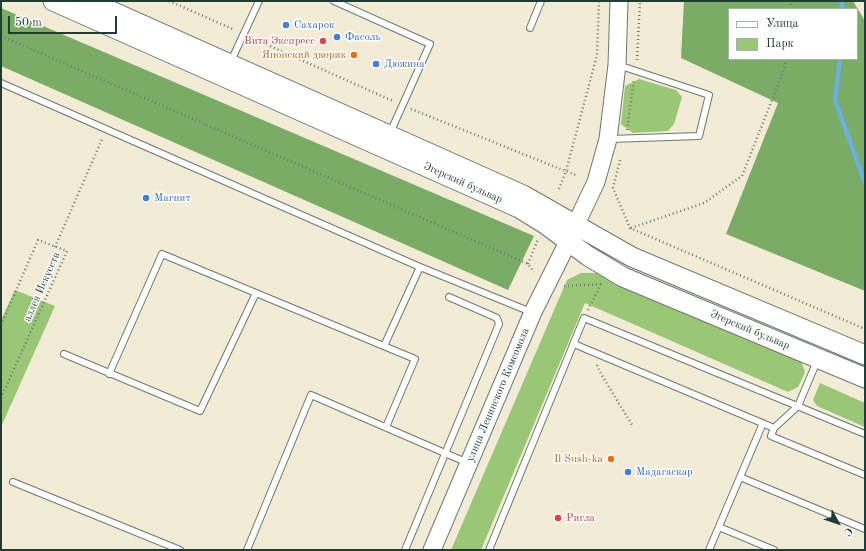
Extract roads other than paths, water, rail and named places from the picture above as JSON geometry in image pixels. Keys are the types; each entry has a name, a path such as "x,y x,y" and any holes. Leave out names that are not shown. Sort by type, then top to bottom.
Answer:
{"main road":[{"name":"Эгерский бульвар","path":"53,1 389,135 523,195 632,257 865,355"},
{"name":"Эгерский бульвар","path":"89,1 227,70 519,208 545,224 588,256 623,277 865,378"},
{"path":"568,242 596,182 608,139 617,65 619,1"},
{"name":"улица Ленинского Комсомола","path":"432,550 533,312 568,242"}],"lane":[{"path":"227,70 259,1"},
{"path":"334,1 430,44 389,135"},
{"path":"530,28 541,1"},
{"path":"608,139 699,136 709,95 617,65"},
{"path":"1,83 420,267 533,312"},
{"path":"109,374 162,254 415,359 386,427"},
{"path":"384,346 420,267"},
{"path":"64,354 200,411 256,293"},
{"path":"405,550 498,324 496,318 449,297"},
{"path":"489,550 584,318 865,434"},
{"path":"574,344 774,428"},
{"path":"818,358 798,406 774,428 771,436 865,476"},
{"path":"247,550 312,395 446,452 469,464"},
{"path":"709,550 763,423"},
{"path":"740,477 865,529"},
{"path":"13,482 180,550"},
{"path":"719,527 774,550"}],"waterway":[{"path":"841,1 843,8"},
{"path":"840,60 835,100 865,183"}],"place":[{"name":"Сахарок","path":"286,25"},
{"name":"Фасоль","path":"337,37"},
{"name":"Вита Экспресс","path":"323,41"},
{"name":"Японский дворик","path":"354,55"},
{"name":"Дюжина","path":"376,64"},
{"name":"Магнит","path":"146,198"},
{"name":"Il Sush-ka","path":"611,459"},
{"name":"Мадагаскар","path":"628,472"},
{"name":"Ригла","path":"558,518"}]}
